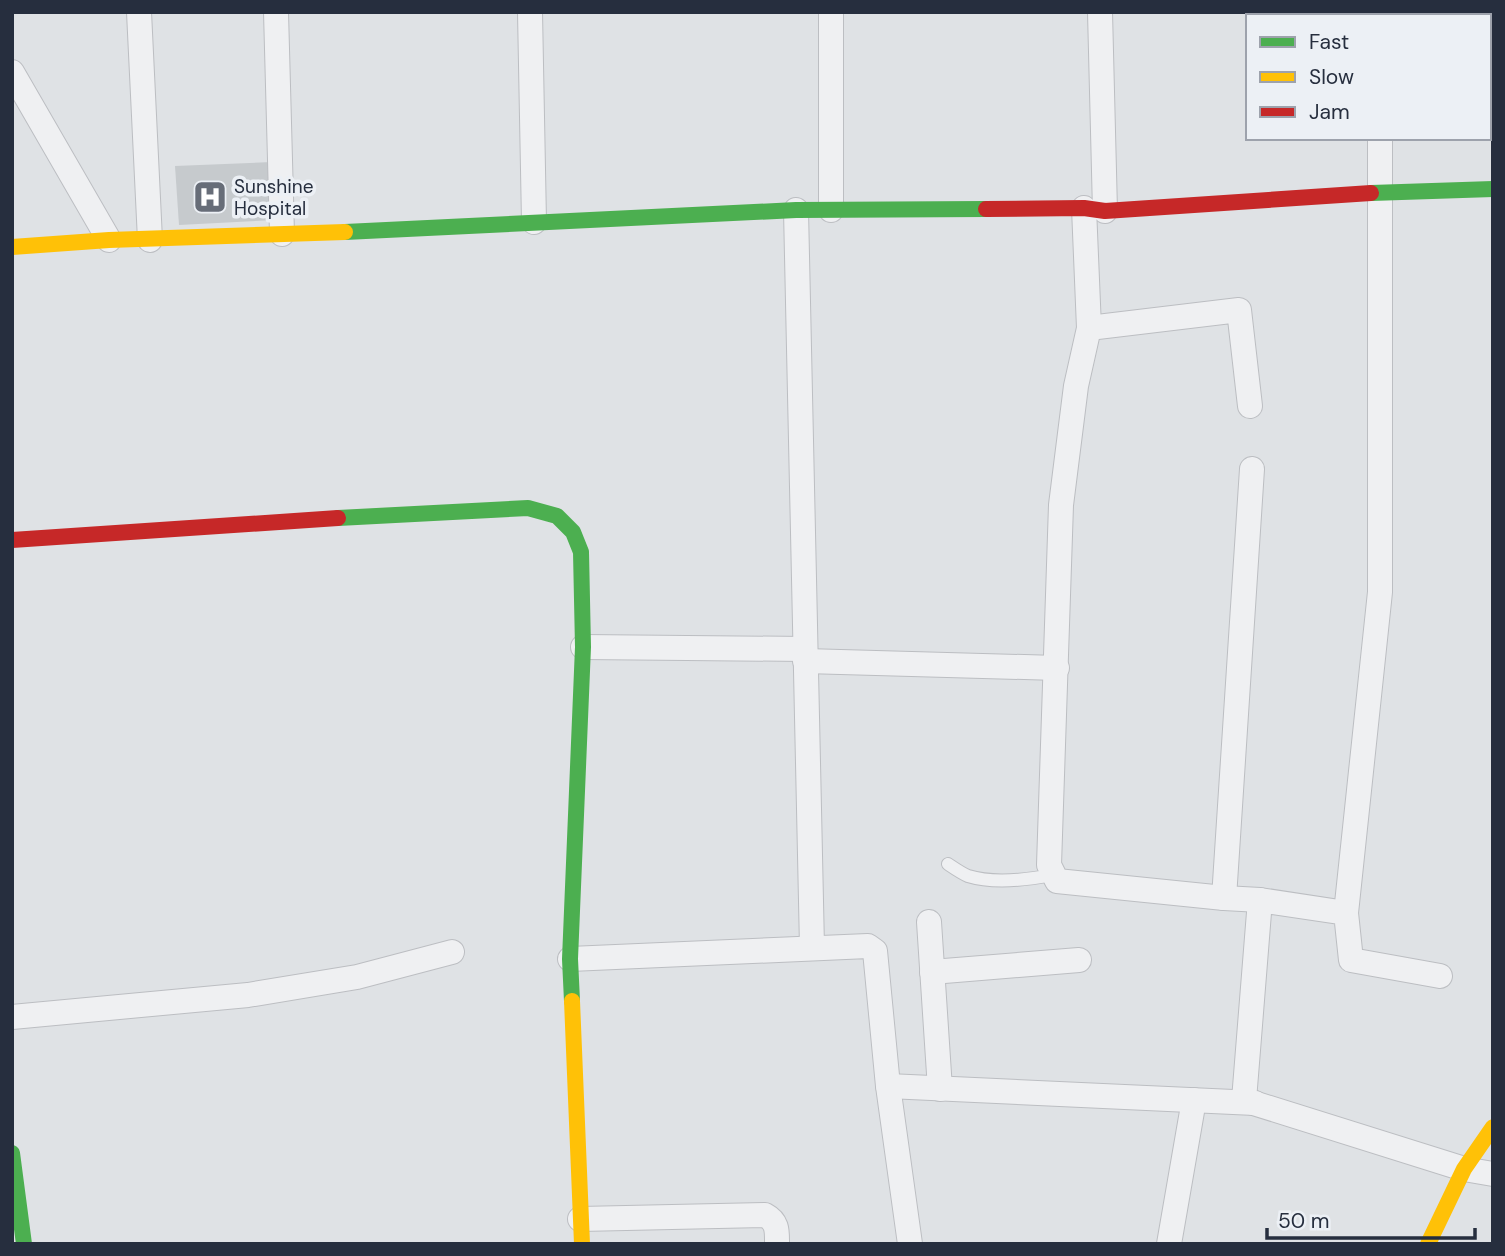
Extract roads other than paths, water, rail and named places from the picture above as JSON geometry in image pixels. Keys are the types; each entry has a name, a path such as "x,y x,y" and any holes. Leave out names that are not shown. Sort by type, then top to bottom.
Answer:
{"street":[{"path":"139,12 150,240"},
{"path":"276,12 282,234"},
{"path":"530,12 534,222"},
{"path":"831,12 831,209"},
{"path":"1100,12 1089,328 1076,386 1061,505 1049,865 1057,881 1260,900 1346,913"},
{"path":"12,72 109,240"},
{"path":"1380,140 1380,593 1346,913 1351,960 1440,975"},
{"path":"12,247 109,240 796,210 1094,210 1379,192 1493,189"},
{"path":"796,210 812,947"},
{"path":"1089,328 1239,310 1250,406"},
{"path":"1224,898 1252,469"},
{"path":"12,540 331,517 528,508 557,516 573,532 581,552 583,647 570,959 582,1244"},
{"path":"583,647 1057,668"},
{"path":"1260,900 1244,1100 1464,1169 1493,1174"},
{"path":"929,922 940,1088"},
{"path":"570,959 812,947 868,946 875,951 888,1086 911,1244"},
{"path":"12,1017 248,995 357,977 452,952"},
{"path":"932,972 1079,960"},
{"path":"888,1086 1255,1103"},
{"path":"1169,1244 1194,1100"},
{"path":"1428,1244 1464,1169 1493,1127"},
{"path":"12,1153 24,1244"},
{"path":"580,1219 765,1215 773,1219 777,1228 778,1244"}],"lane":[{"path":"948,864 966,875 989,879 1017,880 1052,874"}],"place":[{"name":"Sunshine Hospital","path":"210,197"}]}
